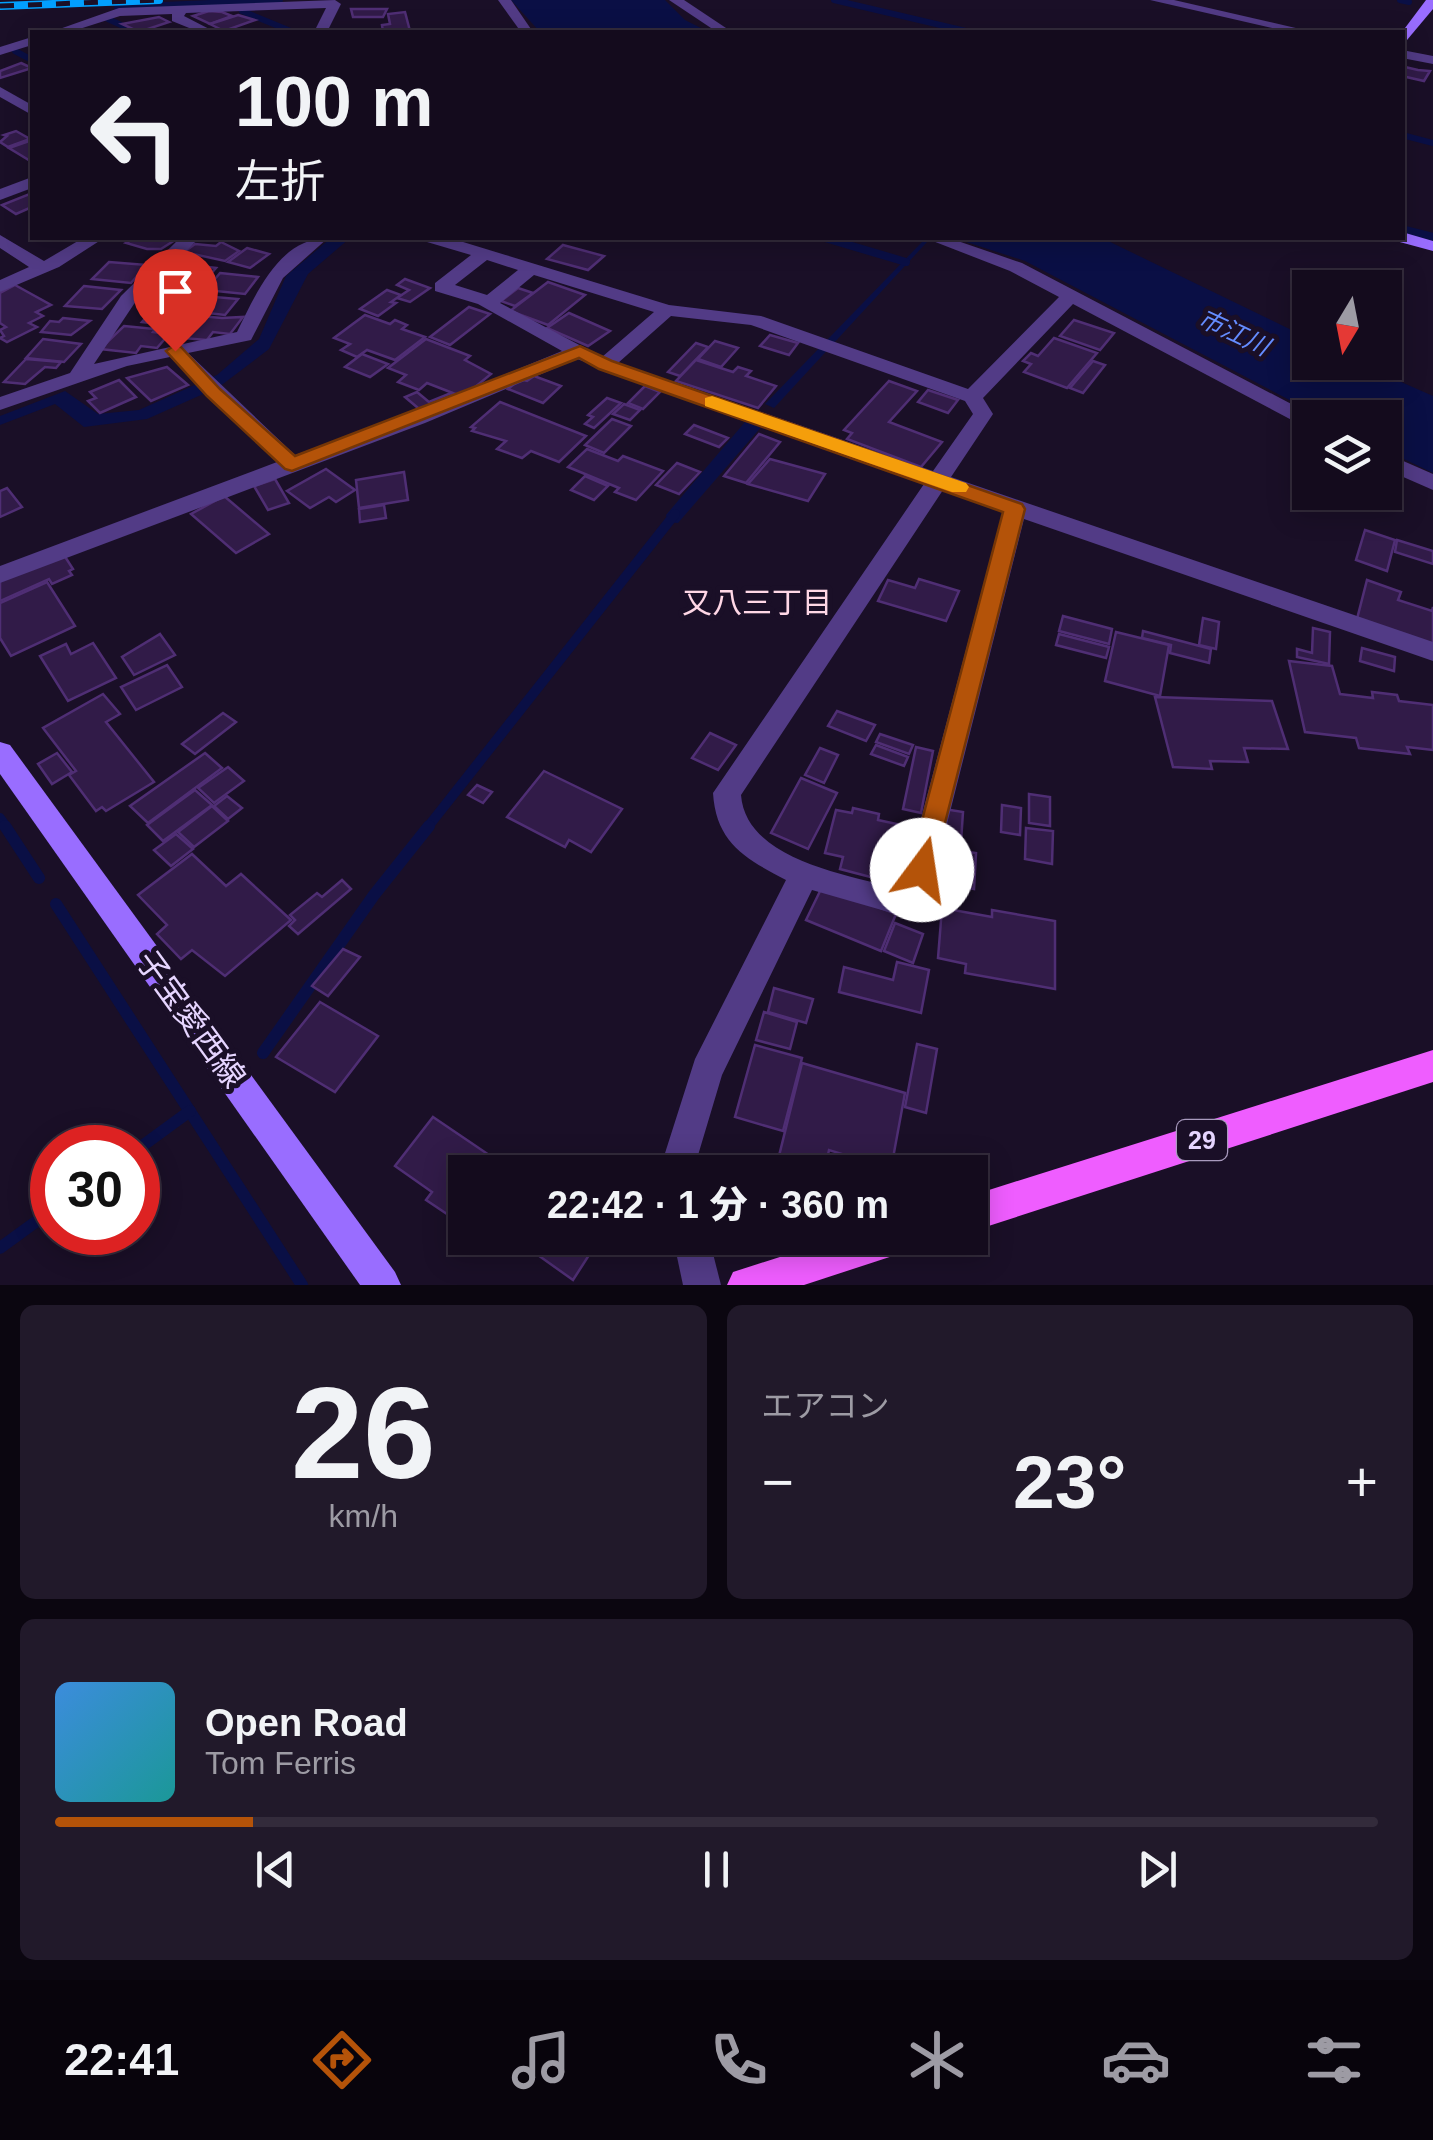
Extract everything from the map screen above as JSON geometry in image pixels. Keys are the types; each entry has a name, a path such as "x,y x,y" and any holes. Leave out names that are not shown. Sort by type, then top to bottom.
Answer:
{"main road":[{"path":"1405,38 1433,0"},
{"path":"1405,239 1433,246"},
{"name":"子宝愛西線","path":"0,753 382,1285"},
{"name":"29","path":"988,1208 1433,1066"},
{"path":"746,1285 841,1255"}],"street":[{"path":"504,0 526,30"},
{"path":"674,0 721,30"},
{"path":"1156,0 1297,30"},
{"path":"64,30 119,12 335,4 322,30"},
{"path":"181,10 176,18 205,30"},
{"path":"0,51 30,42"},
{"path":"1405,55 1433,60"},
{"path":"0,92 30,110"},
{"path":"0,195 30,183"},
{"path":"0,240 44,268"},
{"path":"0,287 44,268 92,240"},
{"path":"79,374 88,351 172,250 187,240"},
{"path":"0,404 79,374 244,336 275,275 318,240"},
{"path":"439,240 667,310 754,320 972,397 983,414 727,793 726,816 742,840 804,875 913,906 1014,509"},
{"path":"940,240 1016,267 1292,412"},
{"path":"484,254 441,286 491,302"},
{"path":"532,268 488,304 605,365 1433,652"},
{"path":"972,397 1071,295"},
{"path":"605,365 667,310"},
{"path":"175,351 292,464"},
{"path":"0,575 580,352"},
{"path":"1402,468 1433,483"},
{"path":"681,1155 707,1071 804,875"},
{"path":"695,1255 702,1285"}],"water":[{"path":"511,0 665,0 685,20 705,30 538,30"},
{"path":"329,240 348,240 308,274 269,349 219,387 147,419 84,427 55,404 0,425 0,416 65,391 98,414 139,410 217,375 259,339 286,276"},
{"name":"市江川","path":"960,240 1106,240 1292,330 1292,380 1397,380 1433,396 1433,473 1402,458 1402,400 1292,401 1025,261"},
{"path":"923,241 927,242 774,408 765,404"},
{"path":"745,422 762,426 678,523 668,522 666,515"}],"building":[{"path":"351,9 387,9 383,17 353,17"},
{"path":"209,11 232,16 210,24 193,16"},
{"path":"405,12 410,30 383,30 382,25 390,24 388,14"},
{"path":"238,15 255,20 227,30 210,24"},
{"path":"159,17 169,22 145,30 122,24"},
{"path":"21,63 30,67 0,78 0,71"},
{"path":"1405,67 1430,71 1424,81 1405,77"},
{"path":"16,131 30,139 8,147 0,142 7,136 4,135"},
{"path":"30,141 30,161 9,148"},
{"path":"30,194 30,208 16,214 2,205"},
{"path":"131,240 175,240 161,249 126,243"},
{"path":"221,242 239,251 225,261 184,252 195,244 216,246"},
{"path":"563,245 604,256 588,270 547,259"},
{"path":"247,248 269,254 250,268 228,262"},
{"path":"175,260 216,268 201,285 160,278"},
{"path":"109,262 147,265 131,283 92,279"},
{"path":"220,273 258,277 245,294 206,290"},
{"path":"405,279 430,288 410,302 397,298 409,290 397,285"},
{"path":"548,282 585,295 548,325 510,311"},
{"path":"15,285 51,305 36,312 43,316 29,323 37,327 7,342 0,338 4,336 0,330 6,327 0,323 0,293"},
{"path":"156,285 204,290 189,308 140,302"},
{"path":"84,286 121,290 102,309 65,306"},
{"path":"518,288 533,293 515,306 501,301"},
{"path":"387,290 401,295 378,316 360,309"},
{"path":"203,296 238,299 225,315 190,311"},
{"path":"156,306 189,309 175,326 142,322"},
{"path":"469,307 490,314 450,345 430,337"},
{"path":"569,313 610,331 588,346 547,328"},
{"path":"188,315 243,317 230,334 213,332 207,340 170,337"},
{"path":"365,315 390,324 395,320 407,325 402,329 425,337 395,360 367,350 357,357 341,350 350,344 334,338"},
{"path":"1074,320 1114,333 1100,350 1060,336"},
{"path":"50,321 90,321 71,335 41,332"},
{"path":"124,326 169,334 157,348 141,346 136,353 100,349"},
{"path":"770,335 798,343 789,355 760,346"},
{"path":"1054,338 1097,353 1067,388 1024,372 1031,364 1023,361 1031,353 1038,356"},
{"path":"43,339 81,344 64,362 26,358"},
{"path":"426,339 470,356 465,360 491,374 463,397 427,383 419,390 398,382 406,375 388,368"},
{"path":"715,341 738,348 721,367 698,359"},
{"path":"696,343 708,347 680,376 668,372"},
{"path":"362,354 388,364 370,377 345,367"},
{"path":"26,359 61,362 56,368 45,367 25,384 4,382"},
{"path":"696,360 733,372 738,367 751,371 746,376 776,386 758,408 676,381"},
{"path":"1093,361 1105,365 1083,393 1070,388"},
{"path":"167,367 188,385 151,401 127,378"},
{"path":"534,376 561,386 543,403 508,389 520,379 527,381"},
{"path":"119,380 136,397 100,413 88,401 96,398 90,392"},
{"path":"889,381 917,391 889,422 942,442 921,467 847,439 852,433 844,430"},
{"path":"645,386 660,392 643,409 628,403"},
{"path":"928,390 958,400 948,413 918,402"},
{"path":"417,392 429,402 451,393 458,400 424,413 405,397"},
{"path":"607,398 621,403 594,428 585,424 593,417 588,415"},
{"path":"500,402 586,436 559,462 531,451 522,458 497,449 506,441 472,431 475,428 471,427"},
{"path":"624,404 640,410 630,420 613,414"},
{"path":"612,419 631,426 604,453 585,445"},
{"path":"694,425 728,438 719,447 685,434"},
{"path":"759,434 780,442 746,483 724,476"},
{"path":"587,449 618,461 623,456 663,471 636,500 615,492 619,488 568,467"},
{"path":"770,459 825,474 808,501 748,484"},
{"path":"677,463 700,472 679,494 656,485"},
{"path":"326,469 355,490 336,502 329,497 310,508 287,491"},
{"path":"404,472 408,500 359,508 356,480"},
{"path":"585,476 608,486 594,500 571,490"},
{"path":"275,479 289,503 268,510 254,486"},
{"path":"7,488 22,507 0,517 0,491"},
{"path":"224,496 269,534 236,553 191,514"},
{"path":"384,505 386,518 360,522 359,509"},
{"path":"1365,530 1395,540 1387,571 1356,560"},
{"path":"1397,540 1433,551 1433,564 1395,552"},
{"path":"62,552 73,569 69,571 72,575 52,584 49,579 0,601 0,579"},
{"path":"919,579 959,591 946,621 878,601 888,580 915,588"},
{"path":"1367,580 1401,592 1398,600 1432,611 1433,607 1433,644 1357,619"},
{"path":"47,582 75,626 11,656 0,638 0,603"},
{"path":"1063,616 1112,629 1109,644 1059,631"},
{"path":"1203,618 1219,622 1216,649 1199,645"},
{"path":"1313,628 1330,632 1329,664 1297,657 1297,649 1312,653"},
{"path":"1143,631 1211,649 1209,663 1170,653 1171,645 1142,638"},
{"path":"1116,632 1169,645 1160,696 1105,681"},
{"path":"160,634 175,655 134,675 122,657"},
{"path":"1059,634 1109,647 1106,658 1056,645"},
{"path":"93,643 116,678 68,701 40,656 66,644 71,654"},
{"path":"1362,648 1395,657 1394,671 1360,661"},
{"path":"1289,661 1332,666 1340,694 1373,698 1372,692 1397,695 1399,701 1433,705 1433,750 1407,747 1410,754 1359,748 1356,738 1305,732"},
{"path":"167,665 182,687 136,710 121,687"},
{"path":"103,694 120,714 106,722 154,782 106,811 102,807 96,811 69,775 76,771 43,728"},
{"path":"1155,697 1272,701 1288,749 1244,748 1248,762 1210,761 1212,769 1173,767"},
{"path":"837,711 875,725 866,741 828,726"},
{"path":"223,713 236,722 195,754 182,744"},
{"path":"710,733 736,745 718,770 692,758"},
{"path":"880,734 913,745 909,754 876,742"},
{"path":"876,745 908,757 904,766 871,754"},
{"path":"916,747 933,751 921,813 903,809"},
{"path":"820,748 838,755 824,783 805,775"},
{"path":"57,753 72,772 52,784 38,764"},
{"path":"205,753 222,768 148,823 130,806"},
{"path":"228,767 244,781 214,803 198,788"},
{"path":"544,771 622,809 591,852 569,840 565,847 507,817"},
{"path":"801,778 837,793 808,849 771,833"},
{"path":"477,785 492,792 483,803 468,795"},
{"path":"195,790 212,805 163,841 147,825"},
{"path":"1029,794 1050,797 1050,826 1029,823"},
{"path":"227,796 242,808 228,819 214,806"},
{"path":"1002,805 1021,808 1020,835 1001,832"},
{"path":"212,806 228,821 194,847 178,832"},
{"path":"853,808 879,814 878,820 915,828 906,872 881,866 878,879 840,869 843,857 825,853 836,810 852,813"},
{"path":"944,809 963,812 961,842 941,838"},
{"path":"1026,828 1053,831 1052,864 1025,859"},
{"path":"176,834 193,849 171,866 154,850"},
{"path":"929,846 976,853 974,889 958,886 957,905 925,900"},
{"path":"192,854 226,886 241,874 291,920 225,976 192,950 181,959 157,934 167,925 138,895"},
{"path":"342,880 351,889 298,934 289,926 295,920 290,915 317,893 322,897"},
{"path":"823,885 896,914 881,951 806,920"},
{"path":"942,908 992,917 992,910 1055,921 1055,989 965,973 966,964 938,958"},
{"path":"895,923 923,934 913,963 884,951"},
{"path":"343,949 360,957 328,996 312,986"},
{"path":"897,962 929,970 921,1013 839,992 844,967 893,980"},
{"path":"774,988 813,999 806,1023 768,1012"},
{"path":"320,1002 378,1036 335,1092 276,1057"},
{"path":"764,1012 797,1022 790,1049 756,1040"},
{"path":"917,1044 937,1049 926,1113 905,1107"},
{"path":"755,1045 802,1058 783,1131 735,1117"},
{"path":"802,1063 905,1093 894,1155 845,1155 829,1150 828,1155 779,1155"},
{"path":"433,1117 489,1155 448,1155 447,1214 426,1200 432,1192 395,1166"},
{"path":"538,1255 589,1255 573,1280"}],"waterway":[{"path":"117,7 280,0"},
{"path":"834,0 962,30"},
{"path":"1400,0 1409,2"},
{"path":"242,11 288,30"},
{"path":"108,19 132,30"},
{"path":"15,51 30,59"},
{"path":"1405,136 1433,143"},
{"path":"1405,230 1433,237"},
{"path":"832,240 906,262"},
{"path":"427,828 675,514"},
{"path":"0,818 7,828"},
{"path":"5,826 39,878"},
{"path":"263,1053 374,895 429,826"},
{"path":"56,904 190,1111"},
{"path":"160,1133 190,1111"},
{"path":"190,1111 302,1285"},
{"path":"0,1248 30,1226"}],"railway":[{"path":"0,6 159,0"}],"slow traffic":[{"path":"712,402 959,487"}],"district":[{"name":"又八三丁目","path":"757,602"}],"route":[{"path":"175,351 292,464 580,352 601,364 1014,509 922,870"}]}
